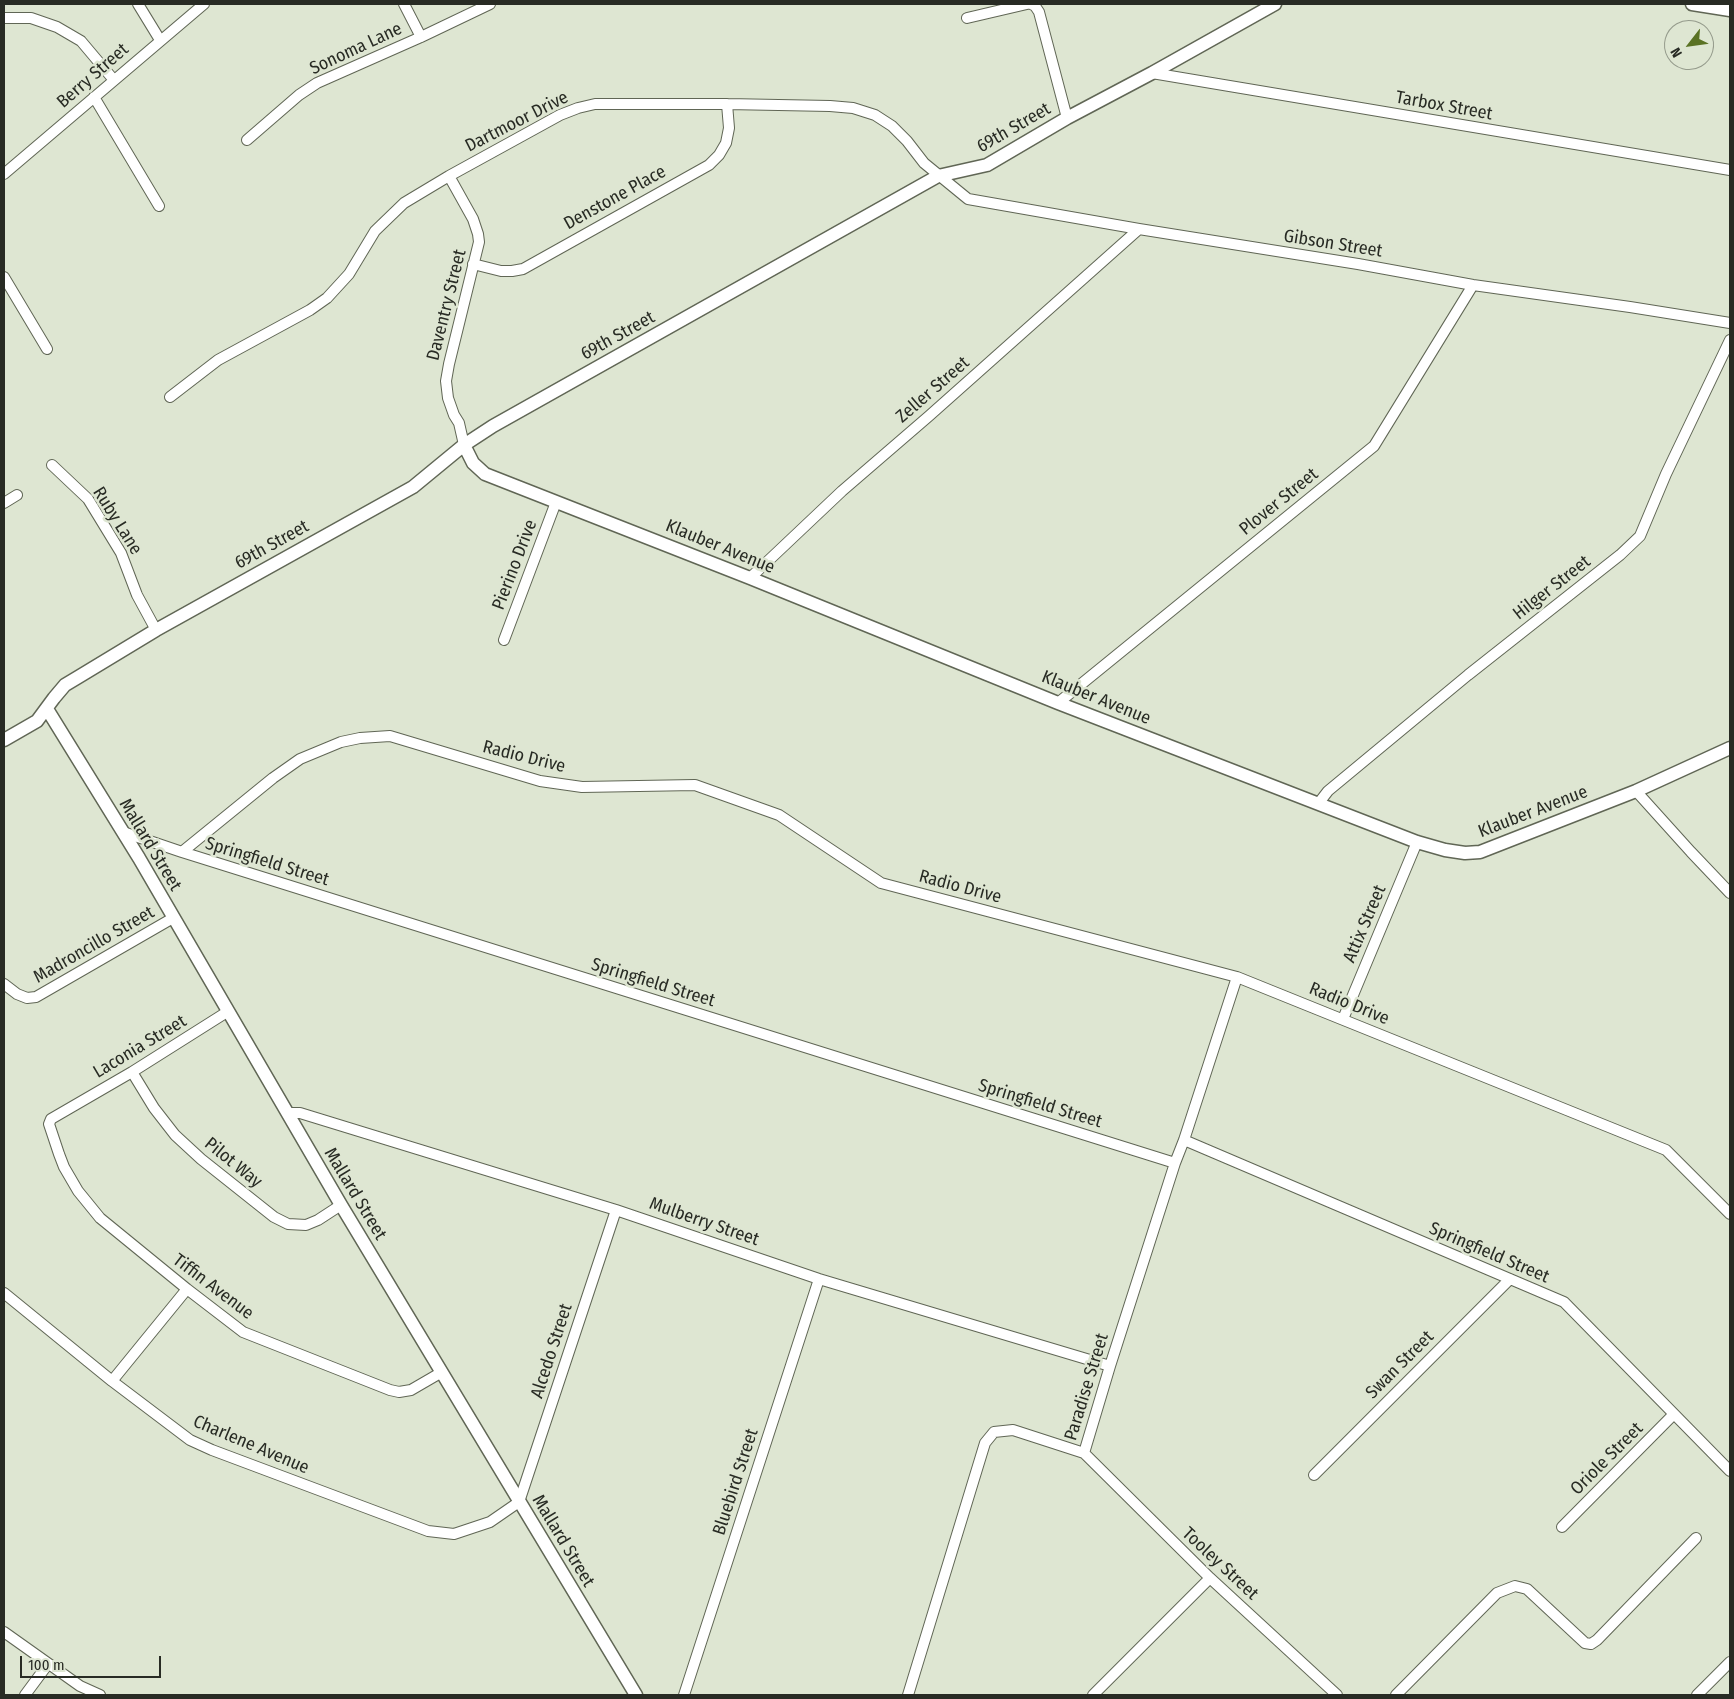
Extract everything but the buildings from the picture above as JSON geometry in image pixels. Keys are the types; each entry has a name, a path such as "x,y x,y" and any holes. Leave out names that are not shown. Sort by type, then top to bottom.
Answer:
{"street":[{"path":"138,4 160,40"},
{"name":"Berry Street","path":"4,174 113,79 204,4"},
{"path":"404,4 421,37"},
{"name":"Sonoma Lane","path":"247,140 299,95 317,83 490,4"},
{"path":"967,18 1027,4"},
{"path":"1031,4 1035,6 1038,12 1067,118"},
{"name":"69th Street","path":"4,740 37,721 65,685 156,630 413,487 464,445 493,426 938,176 987,165 1067,118 1275,4"},
{"path":"1692,4 1730,10"},
{"path":"4,18 31,18 57,27 81,41 113,79"},
{"name":"Tarbox Street","path":"1152,73 1730,170"},
{"path":"94,97 159,206"},
{"name":"Dartmoor Drive","path":"170,397 218,360 310,310 327,298 349,274 367,242 384,221 404,203 560,115 578,108 604,104 842,106 864,111 884,120 900,133 924,163 938,176"},
{"name":"Denstone Place","path":"473,264 501,270 523,269 709,164 719,155 726,143 729,128 727,104"},
{"name":"Daventry Street","path":"449,176 476,226 478,242 446,380 448,398 459,423 464,445"},
{"name":"Gibson Street","path":"938,176 968,199 1358,264 1472,285 1630,306 1730,324"},
{"name":"Zeller Street","path":"750,578 842,491 1139,229"},
{"path":"4,277 46,349"},
{"name":"Plover Street","path":"1058,703 1374,446 1472,285"},
{"name":"Hilger Street","path":"1318,804 1328,791 1468,675 1620,555 1640,536 1666,474 1730,340"},
{"name":"Klauber Avenue","path":"464,445 473,464 485,474 750,578 1058,703 1417,842 1445,850 1465,853 1480,852 1636,790 1730,748"},
{"name":"Ruby Lane","path":"52,465 88,499 121,553 137,596 156,630"},
{"path":"4,503 17,495"},
{"name":"Pierino Drive","path":"504,640 556,502"},
{"name":"Mallard Street","path":"47,709 123,832 287,1113 636,1695"},
{"name":"Radio Drive","path":"182,852 273,778 300,759 341,742 360,738 390,736 540,781 582,787 695,785 779,815 882,883 1237,977 1666,1150 1730,1214"},
{"path":"1636,790 1730,893"},
{"name":"Springfield Street","path":"123,832 1175,1163"},
{"name":"Attix Street","path":"1343,1019 1417,842"},
{"name":"Madroncillo Street","path":"4,984 17,994 27,998 36,998 173,918"},
{"name":"Paradise Street","path":"908,1695 986,1443 994,1432 1013,1430 1084,1453 1175,1163 1237,977"},
{"name":"Laconia Street","path":"69,1108 132,1072 228,1012"},
{"name":"Pilot Way","path":"132,1072 154,1108 175,1135 274,1217 288,1224 306,1225 342,1205"},
{"name":"Tiffin Avenue","path":"69,1108 51,1119 49,1124 64,1167 78,1191 100,1218 243,1332 399,1392 411,1390 442,1372"},
{"name":"Mulberry Street","path":"287,1113 300,1113 616,1210 820,1279 1110,1366"},
{"name":"Springfield Street","path":"1184,1140 1564,1302 1730,1471"},
{"name":"Alcedo Street","path":"519,1502 616,1210"},
{"name":"Bluebird Street","path":"684,1695 820,1279"},
{"name":"Swan Street","path":"1314,1475 1510,1280"},
{"path":"112,1381 187,1289"},
{"name":"Charlene Avenue","path":"4,1293 112,1381 190,1440 212,1450 428,1531 454,1534 477,1527 490,1522 519,1502"},
{"name":"Oriole Street","path":"1562,1527 1674,1414"},
{"name":"Tooley Street","path":"1084,1453 1210,1578 1337,1695"},
{"path":"1396,1695 1497,1593 1515,1586 1527,1589 1585,1643 1591,1644 1696,1538"},
{"path":"1093,1695 1210,1578"},
{"path":"4,1632 80,1686 100,1695"},
{"path":"1697,1695 1730,1662"},
{"path":"25,1695 48,1664"}]}
